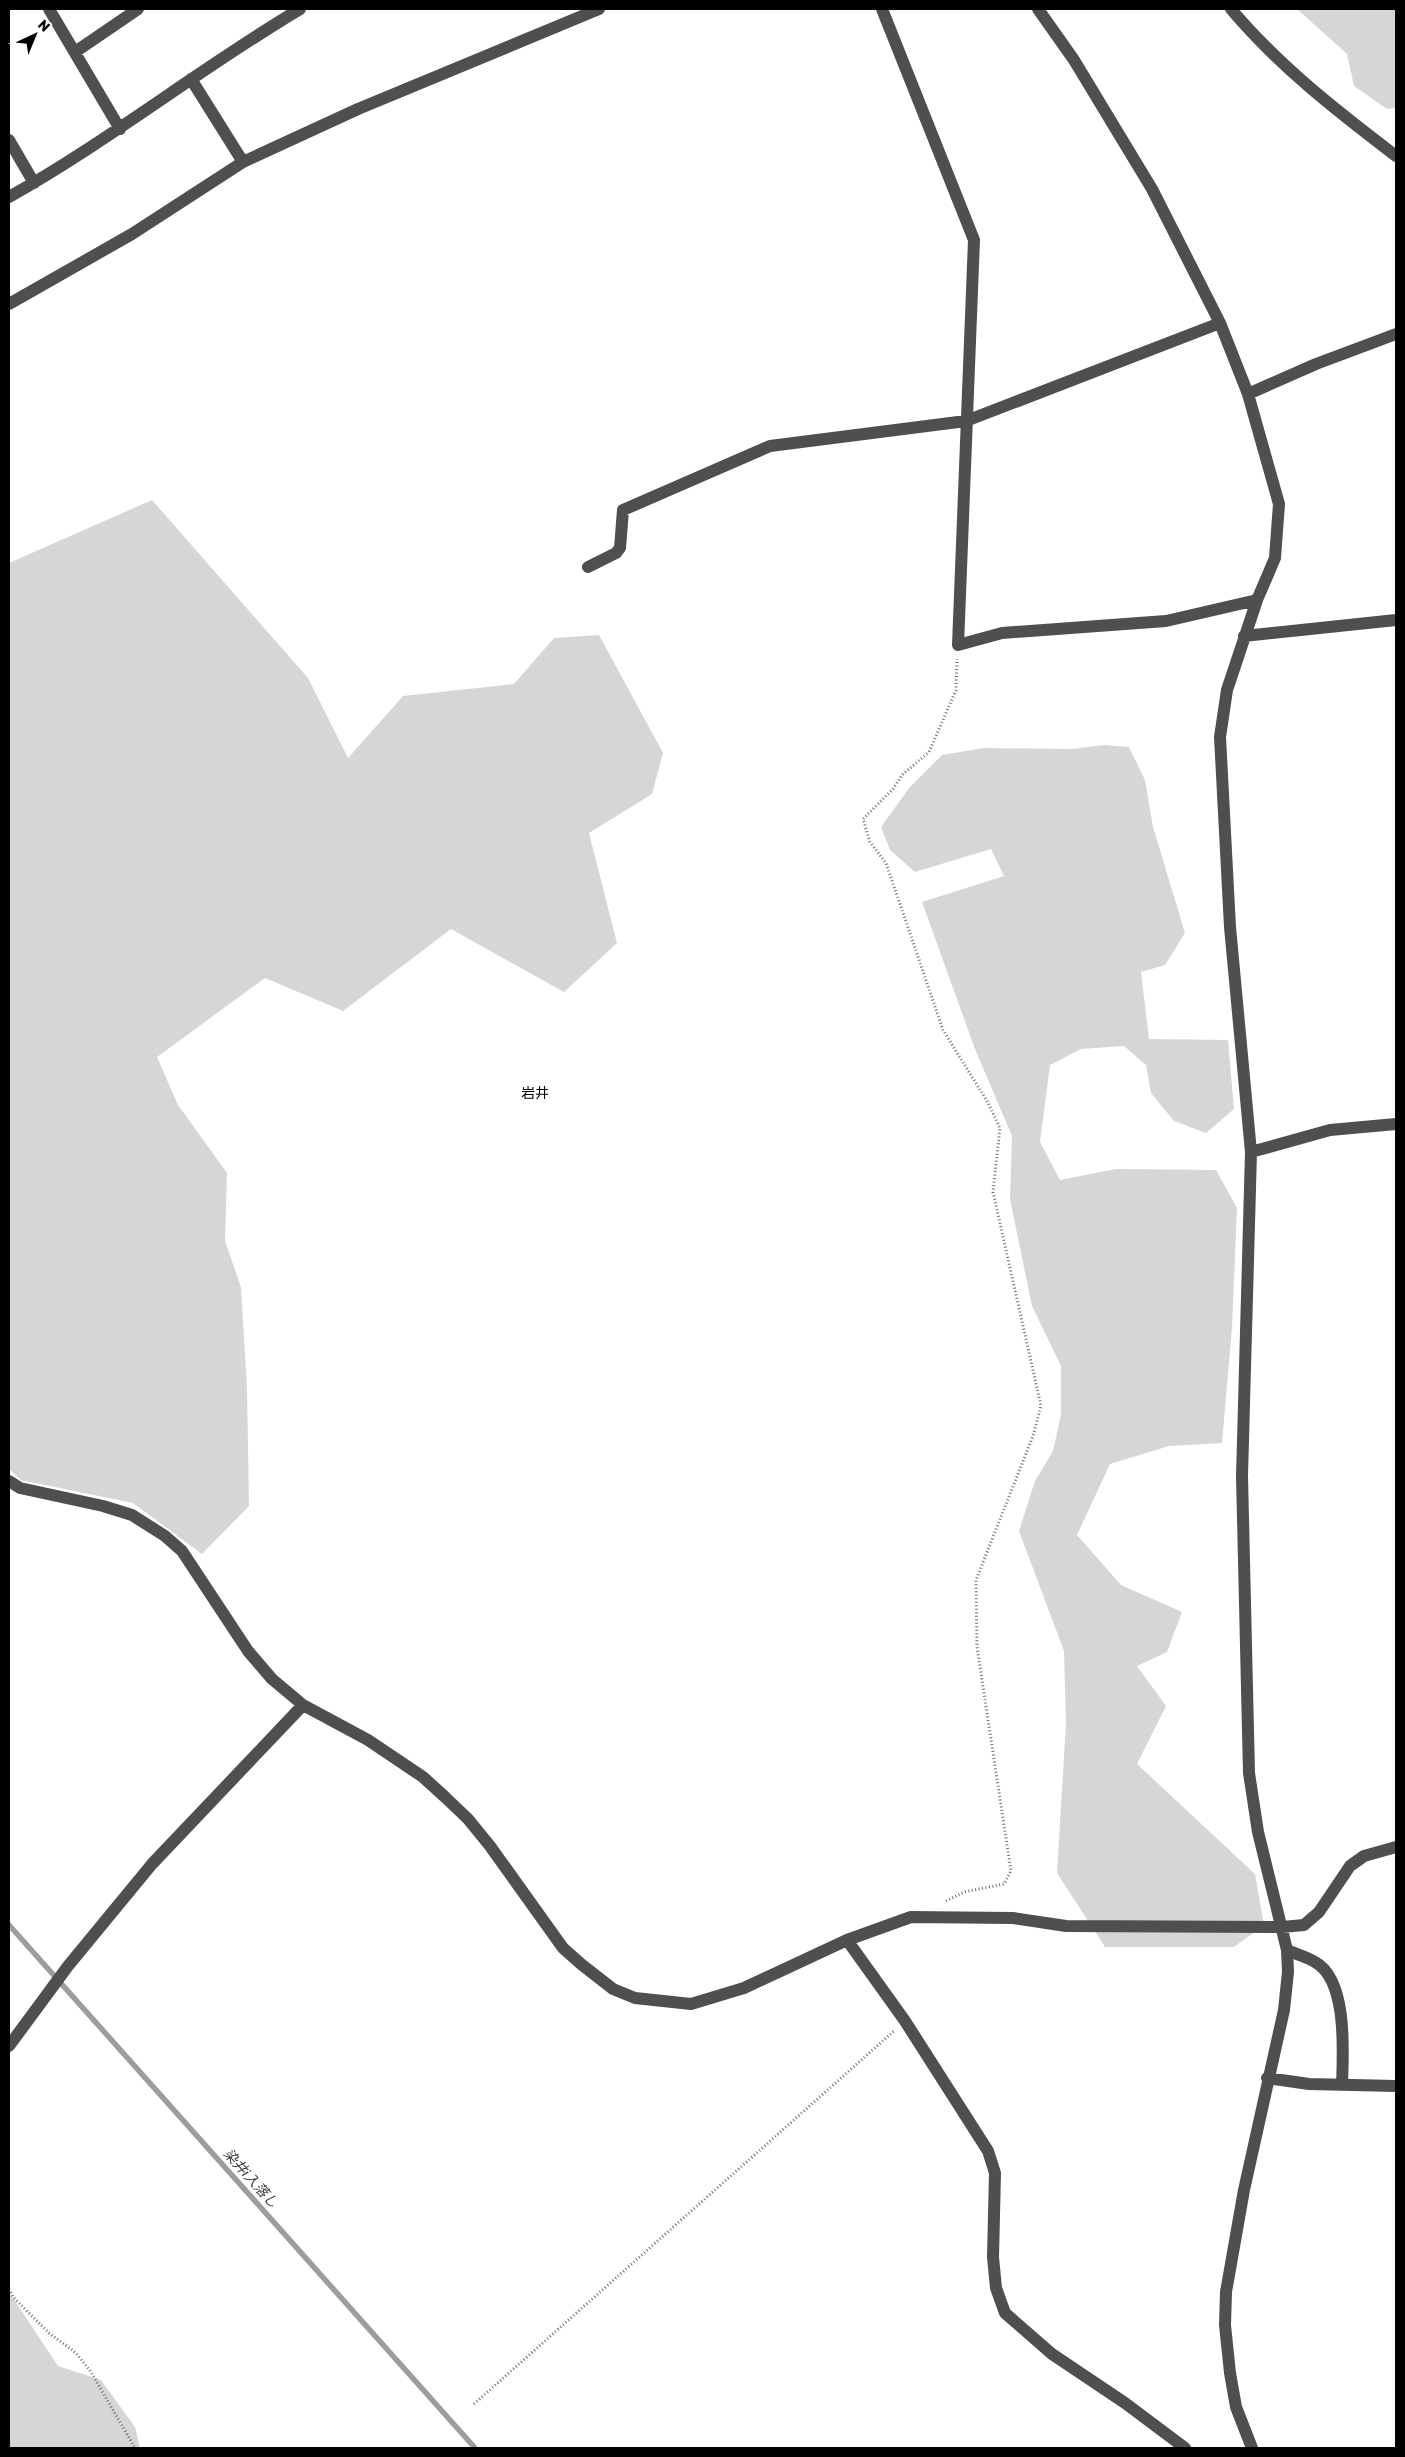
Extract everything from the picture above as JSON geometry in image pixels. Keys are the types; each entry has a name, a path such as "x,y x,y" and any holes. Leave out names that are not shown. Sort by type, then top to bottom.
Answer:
{"street":[{"path":"49,9 120,129"},
{"path":"74,52 138,9"},
{"path":"9,197 120,129 191,79 300,9"},
{"path":"9,304 132,234 243,162 358,109 600,9"},
{"path":"882,9 974,240 958,646 1002,633 1166,621 1257,600"},
{"path":"1038,9 1074,60 1152,189 1220,323 1248,394 1279,504 1276,558 1257,600 1227,690 1220,737 1230,927 1251,1152 1242,1476 1249,1773 1258,1832 1287,1950 1288,1972 1284,2010 1267,2078 1242,2200 1226,2292 1226,2325 1230,2373 1236,2406 1252,2448"},
{"path":"1231,9 1255,38 1288,71 1396,156"},
{"path":"191,79 243,162"},
{"path":"9,140 34,183"},
{"path":"588,568 616,554 620,548 622,510 770,446 966,421 1220,323"},
{"path":"1248,394 1316,364 1396,334"},
{"path":"1244,636 1396,620"},
{"path":"1251,1152 1330,1130 1396,1124"},
{"path":"9,1481 20,1488 104,1506 132,1515 166,1536 182,1551 248,1651 272,1679 303,1705 368,1740 423,1777 468,1819 490,1846 564,1948 580,1964 613,1989 635,1998 691,2004 744,1988 847,1940 911,1917 938,1915 1013,1918 1066,1926 1282,1927 1304,1925 1319,1912 1350,1866 1364,1856 1396,1847"},
{"path":"9,2046 68,1966 152,1864 303,1705"},
{"path":"847,1940 905,2021 988,2152 995,2174 993,2257 996,2288 1005,2313 1052,2354 1125,2403 1185,2448"},
{"path":"1287,1950 1317,1962 1332,1979 1341,2019 1342,2085"},
{"path":"1267,2078 1310,2084 1396,2086"}],"path":[{"path":"937,1904 964,1892 1004,1884 1011,1871 977,1647 976,1580 1033,1436 1041,1406 993,1192 1000,1128 987,1101 943,1030 886,863 870,842 863,820 893,789 902,775 929,752 956,690 958,646"},
{"path":"474,2404 905,2021"},
{"path":"9,2289 14,2298 49,2333 76,2353 91,2372 135,2448"}],"shaded area":[{"path":"1297,9 1396,9 1396,108 1387,109 1354,86 1347,54"},
{"path":"152,500 308,678 348,758 403,696 514,684 554,638 599,635 663,753 652,794 589,833 617,943 564,992 451,929 343,1011 265,978 157,1057 178,1105 227,1173 225,1241 241,1287 247,1388 249,1506 202,1554 133,1503 21,1480 9,1469 9,563"},
{"path":"1104,745 1129,747 1145,780 1153,827 1185,933 1165,965 1141,972 1149,1039 1228,1040 1234,1109 1206,1133 1174,1121 1151,1093 1146,1065 1124,1046 1081,1049 1050,1065 1040,1142 1060,1180 1116,1169 1216,1170 1237,1208 1232,1328 1222,1443 1169,1446 1110,1464 1077,1535 1121,1585 1182,1612 1167,1652 1137,1666 1166,1706 1137,1764 1255,1874 1264,1925 1234,1947 1105,1947 1057,1873 1066,1724 1064,1651 1019,1531 1035,1481 1053,1451 1061,1414 1061,1366 1032,1306 1010,1199 1012,1136 975,1049 922,902 1004,876 991,849 915,872 890,850 881,827 910,787 942,755 984,748 1072,749"},
{"path":"9,2292 58,2366 101,2380 135,2427 140,2448 9,2448"}],"waterway":[{"name":"染井i入落し","path":"9,1925 475,2448"}],"district":[{"name":"岩井","path":"535,1093"}]}
